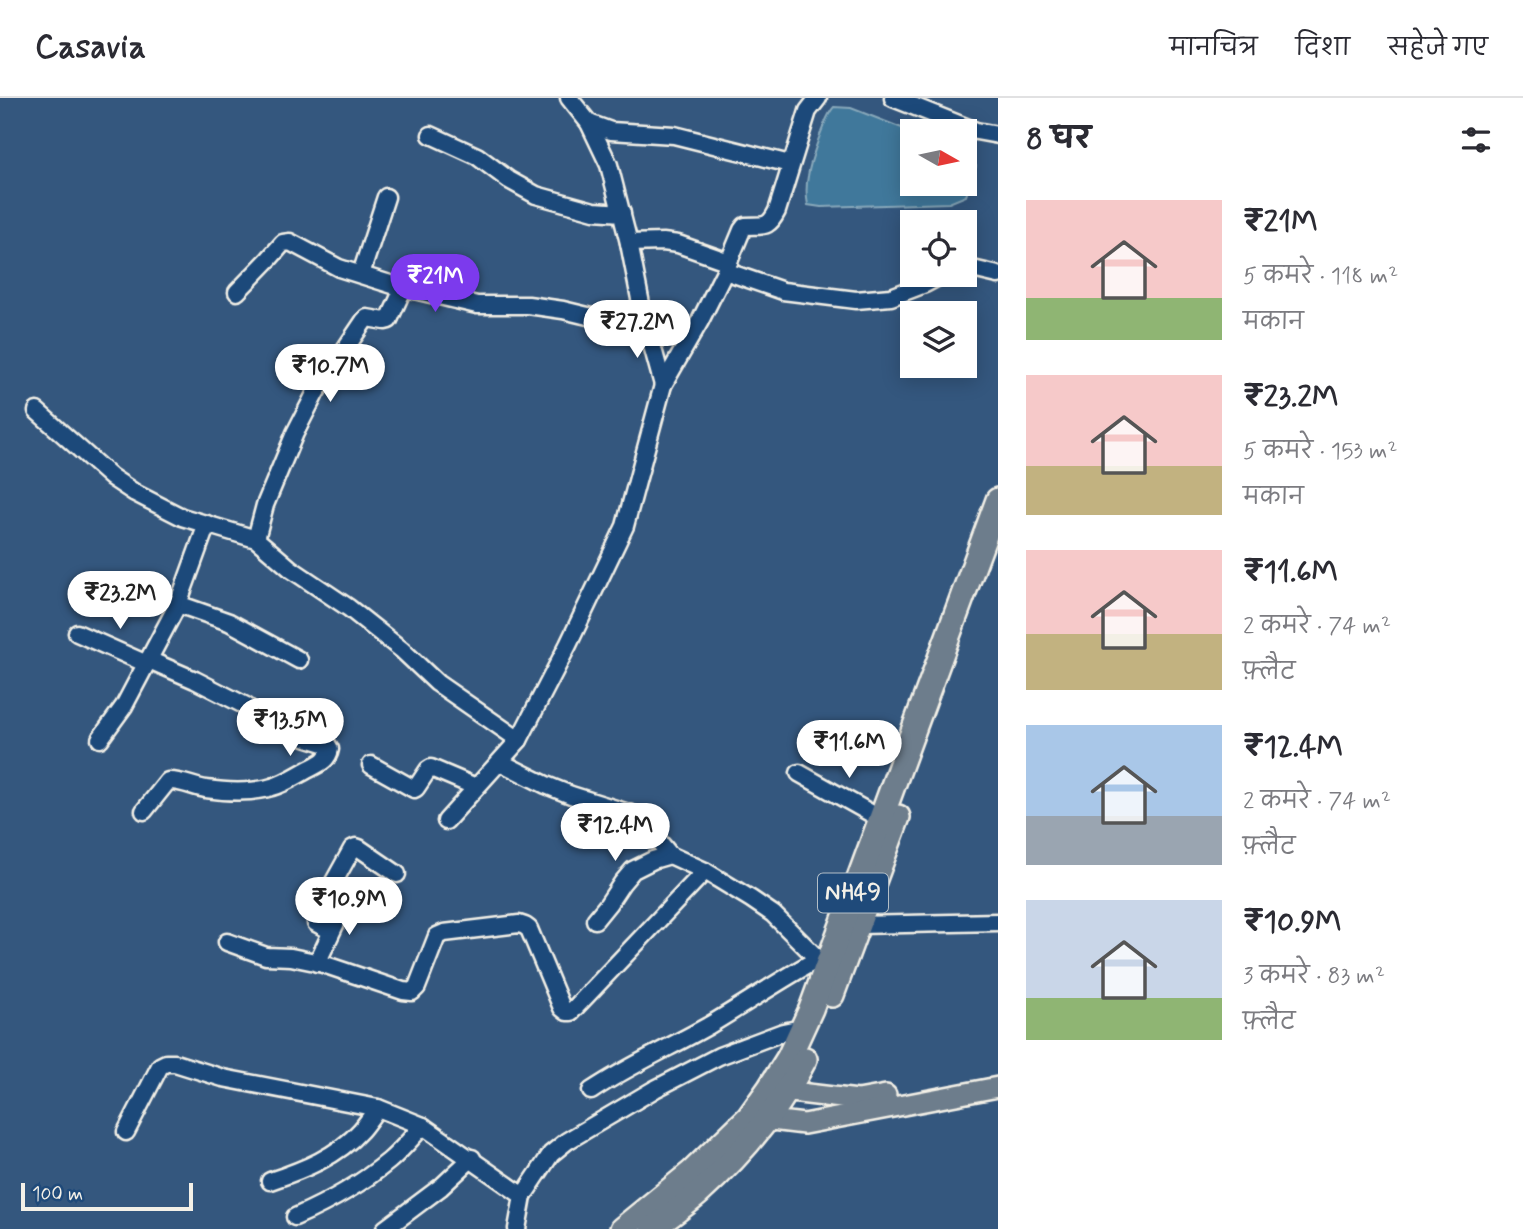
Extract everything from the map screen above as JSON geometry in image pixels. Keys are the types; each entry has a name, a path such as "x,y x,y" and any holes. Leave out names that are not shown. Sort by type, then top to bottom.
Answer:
{"highway":[{"name":"NH49","path":"778,1090 789,1057 811,1009 822,962 881,819 998,500"},
{"name":"NH49","path":"652,1229 698,1193 751,1140 758,1119 810,1048 859,925 998,541"},
{"name":"NH49","path":"622,1229 758,1119"}],"main road":[{"path":"778,1090 858,1100 998,1076"},
{"path":"758,1119 804,1124 998,1087"}],"street":[{"path":"569,98 589,123 609,165 663,385"},
{"path":"446,821 519,740 568,645 625,527 663,385 700,321 742,230 745,226 764,226 771,222 777,211 808,111 818,98"},
{"path":"892,98 976,131 998,135"},
{"path":"589,123 611,131 674,135 790,164"},
{"path":"431,135 477,156 509,180 536,195 594,211 622,214"},
{"path":"361,274 386,197"},
{"path":"237,292 283,243 290,242 339,268 477,305 528,305 617,323 647,324"},
{"path":"629,243 678,244 783,291 856,300 891,297 917,287"},
{"path":"977,270 998,275"},
{"path":"256,538 264,505 316,392 367,318 388,320 404,287"},
{"path":"37,411 111,477 135,494 182,517 256,538 291,569 349,608 437,683 519,740"},
{"path":"100,739 124,706 178,604 208,524"},
{"path":"178,604 229,622 299,660"},
{"path":"78,633 195,680 246,706 275,728 327,744 330,749 329,757 322,762 275,786 255,790 222,791 176,780 168,782 144,811"},
{"path":"500,762 546,785 638,816 670,855 705,871 751,898 773,914 822,962 760,993 709,1026 612,1077 591,1091"},
{"path":"371,765 414,789 432,768 476,787"},
{"path":"799,773 881,819"},
{"path":"331,930 316,923 316,914 352,849 359,848 397,874"},
{"path":"595,920 633,870 670,855"},
{"path":"228,942 266,956 291,957 317,963 412,992 417,988 437,936 519,924 529,929 562,1008 567,1013 571,1012 705,871"},
{"path":"317,963 349,895"},
{"path":"859,925 998,922"},
{"path":"517,1229 523,1196 551,1154 567,1141 655,1089 719,1056 783,1032 802,1028"},
{"path":"126,1132 160,1066 175,1063 223,1078 378,1108 423,1126 523,1196"},
{"path":"270,1181 312,1166 339,1149 360,1132 378,1108"},
{"path":"295,1217 352,1189 391,1160 423,1126"},
{"path":"385,1229 441,1187 472,1158"}],"water":[{"path":"834,107 851,108 900,127 900,196 966,196 949,203 821,207 808,205 807,183 812,161"}]}
